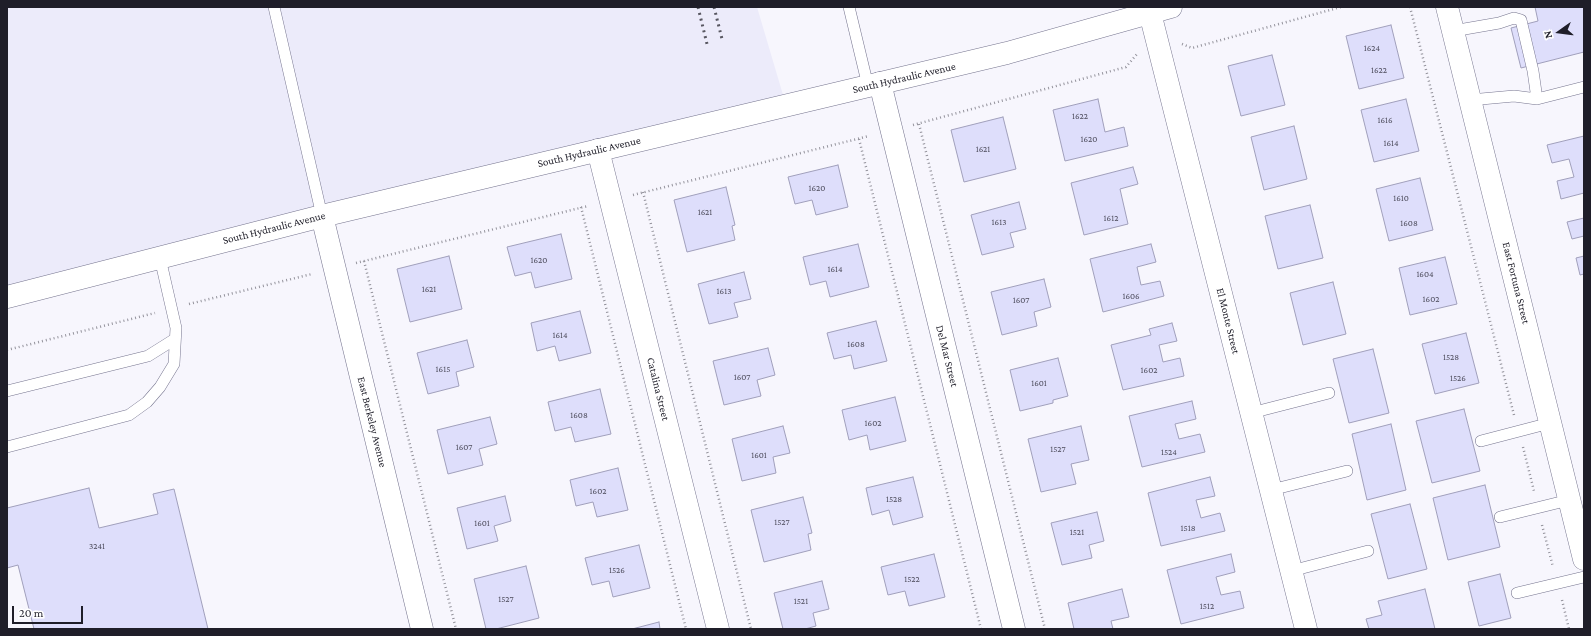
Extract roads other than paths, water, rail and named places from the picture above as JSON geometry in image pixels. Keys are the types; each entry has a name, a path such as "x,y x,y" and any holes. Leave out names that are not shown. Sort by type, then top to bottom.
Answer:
{"street":[{"name":"East Fortuna Street","path":"1447,7 1584,559"},
{"name":"South Hydraulic Avenue","path":"7,297 322,216 1007,53 1157,9"},
{"name":"El Monte Street","path":"1157,9 1159,48 1306,629"},
{"name":"Del Mar Street","path":"874,85 892,131 1014,629"},
{"name":"Catalina Street","path":"598,150 718,629"},
{"name":"East Berkeley Avenue","path":"322,216 422,629"}],"lane":[{"path":"274,7 322,216"},
{"path":"850,7 874,85"},
{"path":"1453,31 1499,23 1514,18 1522,20 1533,71 1537,99"},
{"path":"1470,100 1514,96 1537,99 1584,87"},
{"path":"7,447 129,414 146,402 160,387 174,364 176,328 160,258"},
{"path":"7,391 148,356 176,339"},
{"path":"1251,413 1329,393"},
{"path":"1481,441 1550,423"},
{"path":"1271,490 1347,471"},
{"path":"1500,517 1569,500"},
{"path":"1291,570 1368,551"},
{"path":"1517,593 1584,577"}],"railway":[{"path":"698,7 707,44"},
{"path":"714,7 722,39"}]}
